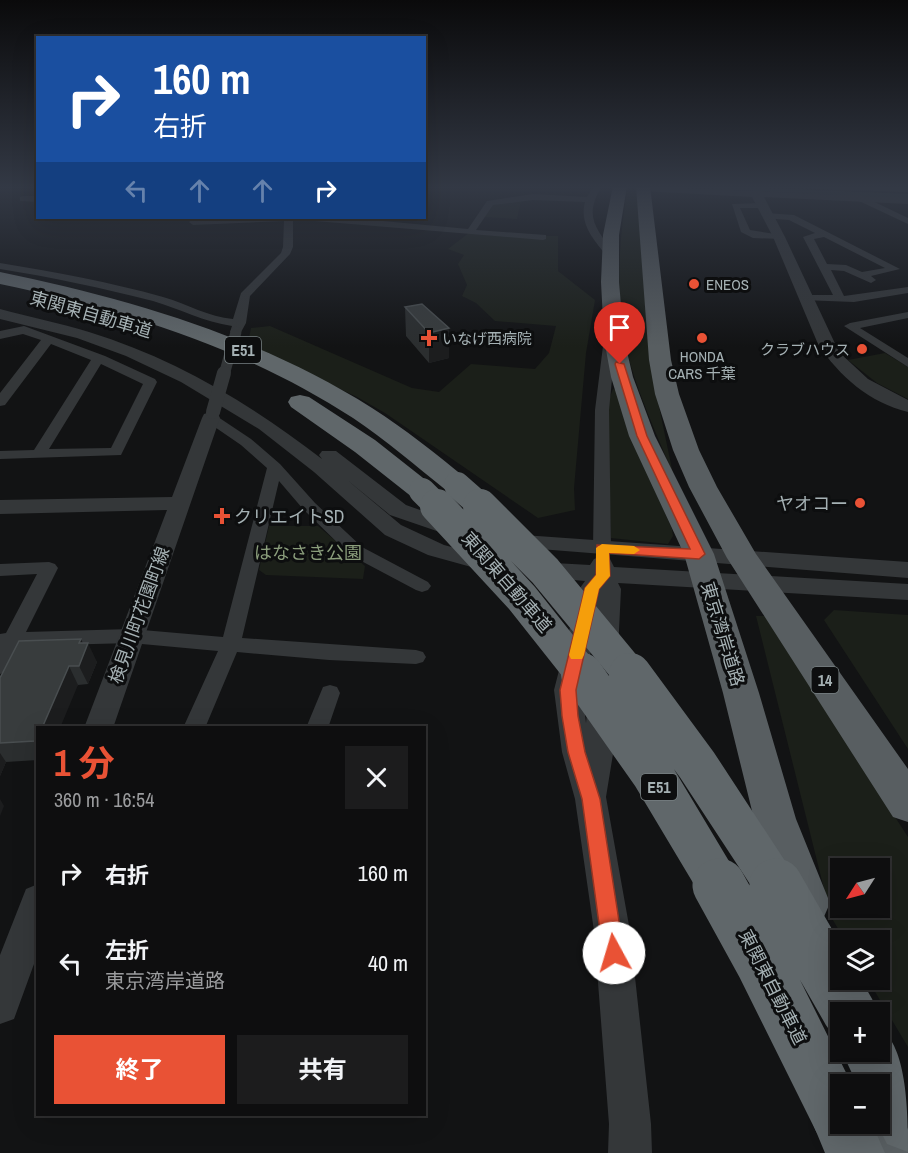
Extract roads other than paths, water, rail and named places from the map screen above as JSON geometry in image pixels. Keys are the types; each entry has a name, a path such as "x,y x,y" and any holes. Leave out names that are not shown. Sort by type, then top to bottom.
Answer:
{"highway":[{"name":"東京湾岸道路","path":"611,240 612,317 622,377 634,415 726,569 908,804"},
{"name":"東京湾岸道路","path":"643,240 663,381 689,459 728,535 726,569 741,693 775,819 815,926 839,1002"},
{"name":"東関東自動車道","path":"0,278 128,307 195,329 261,358 362,413 439,488 492,562 545,624 585,676 638,755 730,903 830,1100"},
{"name":"東関東自動車道","path":"1,305 110,316 208,353 272,386 500,525 585,616 656,707 745,835 843,1002"},
{"path":"875,1062 908,1123"},
{"name":"東関東自動車道","path":"846,1134 855,1153"},
{"path":"881,1134 887,1153"}],"street":[{"path":"288,240 288,247 278,262 245,295 212,415 275,467 309,506 357,551 423,586"},
{"path":"598,240 610,254"},
{"path":"780,240 833,356 849,373 866,385 908,407"},
{"path":"809,240 840,298"},
{"path":"836,240 895,269 861,275"},
{"path":"0,266 65,277 164,301 238,327"},
{"path":"824,267 846,268 908,300"},
{"path":"806,298 854,299 908,290"},
{"path":"1,305 94,330 143,347 197,371 281,420 386,501 416,518 440,527 602,562"},
{"path":"1,305 132,353 187,378 266,425 321,468 382,522 417,543 455,557 502,567 602,562 726,569 908,570"},
{"path":"908,315 850,326 908,363"},
{"path":"612,317 602,410 602,562 609,589 598,754 591,799 612,931 630,1124 630,1153"},
{"path":"888,318 908,329"},
{"path":"0,335 24,330 49,338 97,363 150,382 116,452 0,455"},
{"path":"0,402 49,338"},
{"path":"39,454 97,363"},
{"name":"検見川町花園町線","path":"99,726 212,415"},
{"path":"195,726 230,646 275,467"},
{"path":"0,507 181,503"},
{"path":"0,570 49,568 7,640 0,666"},
{"path":"726,569 908,592"},
{"path":"7,640 131,636 230,646 417,657"},
{"path":"318,726 330,693"},
{"path":"0,1005 7,969 36,905"}],"place":[{"name":"ENEOS","path":"694,284"},
{"name":"いなげ西病院","path":"429,338"},
{"name":"HONDA CARS 千葉","path":"702,338"},
{"name":"クラブハウス","path":"862,349"},
{"name":"ヤオコー","path":"860,503"},
{"name":"クリエイトSD","path":"222,516"}],"park label":[{"name":"はなさき公園","path":"308,552"}]}
